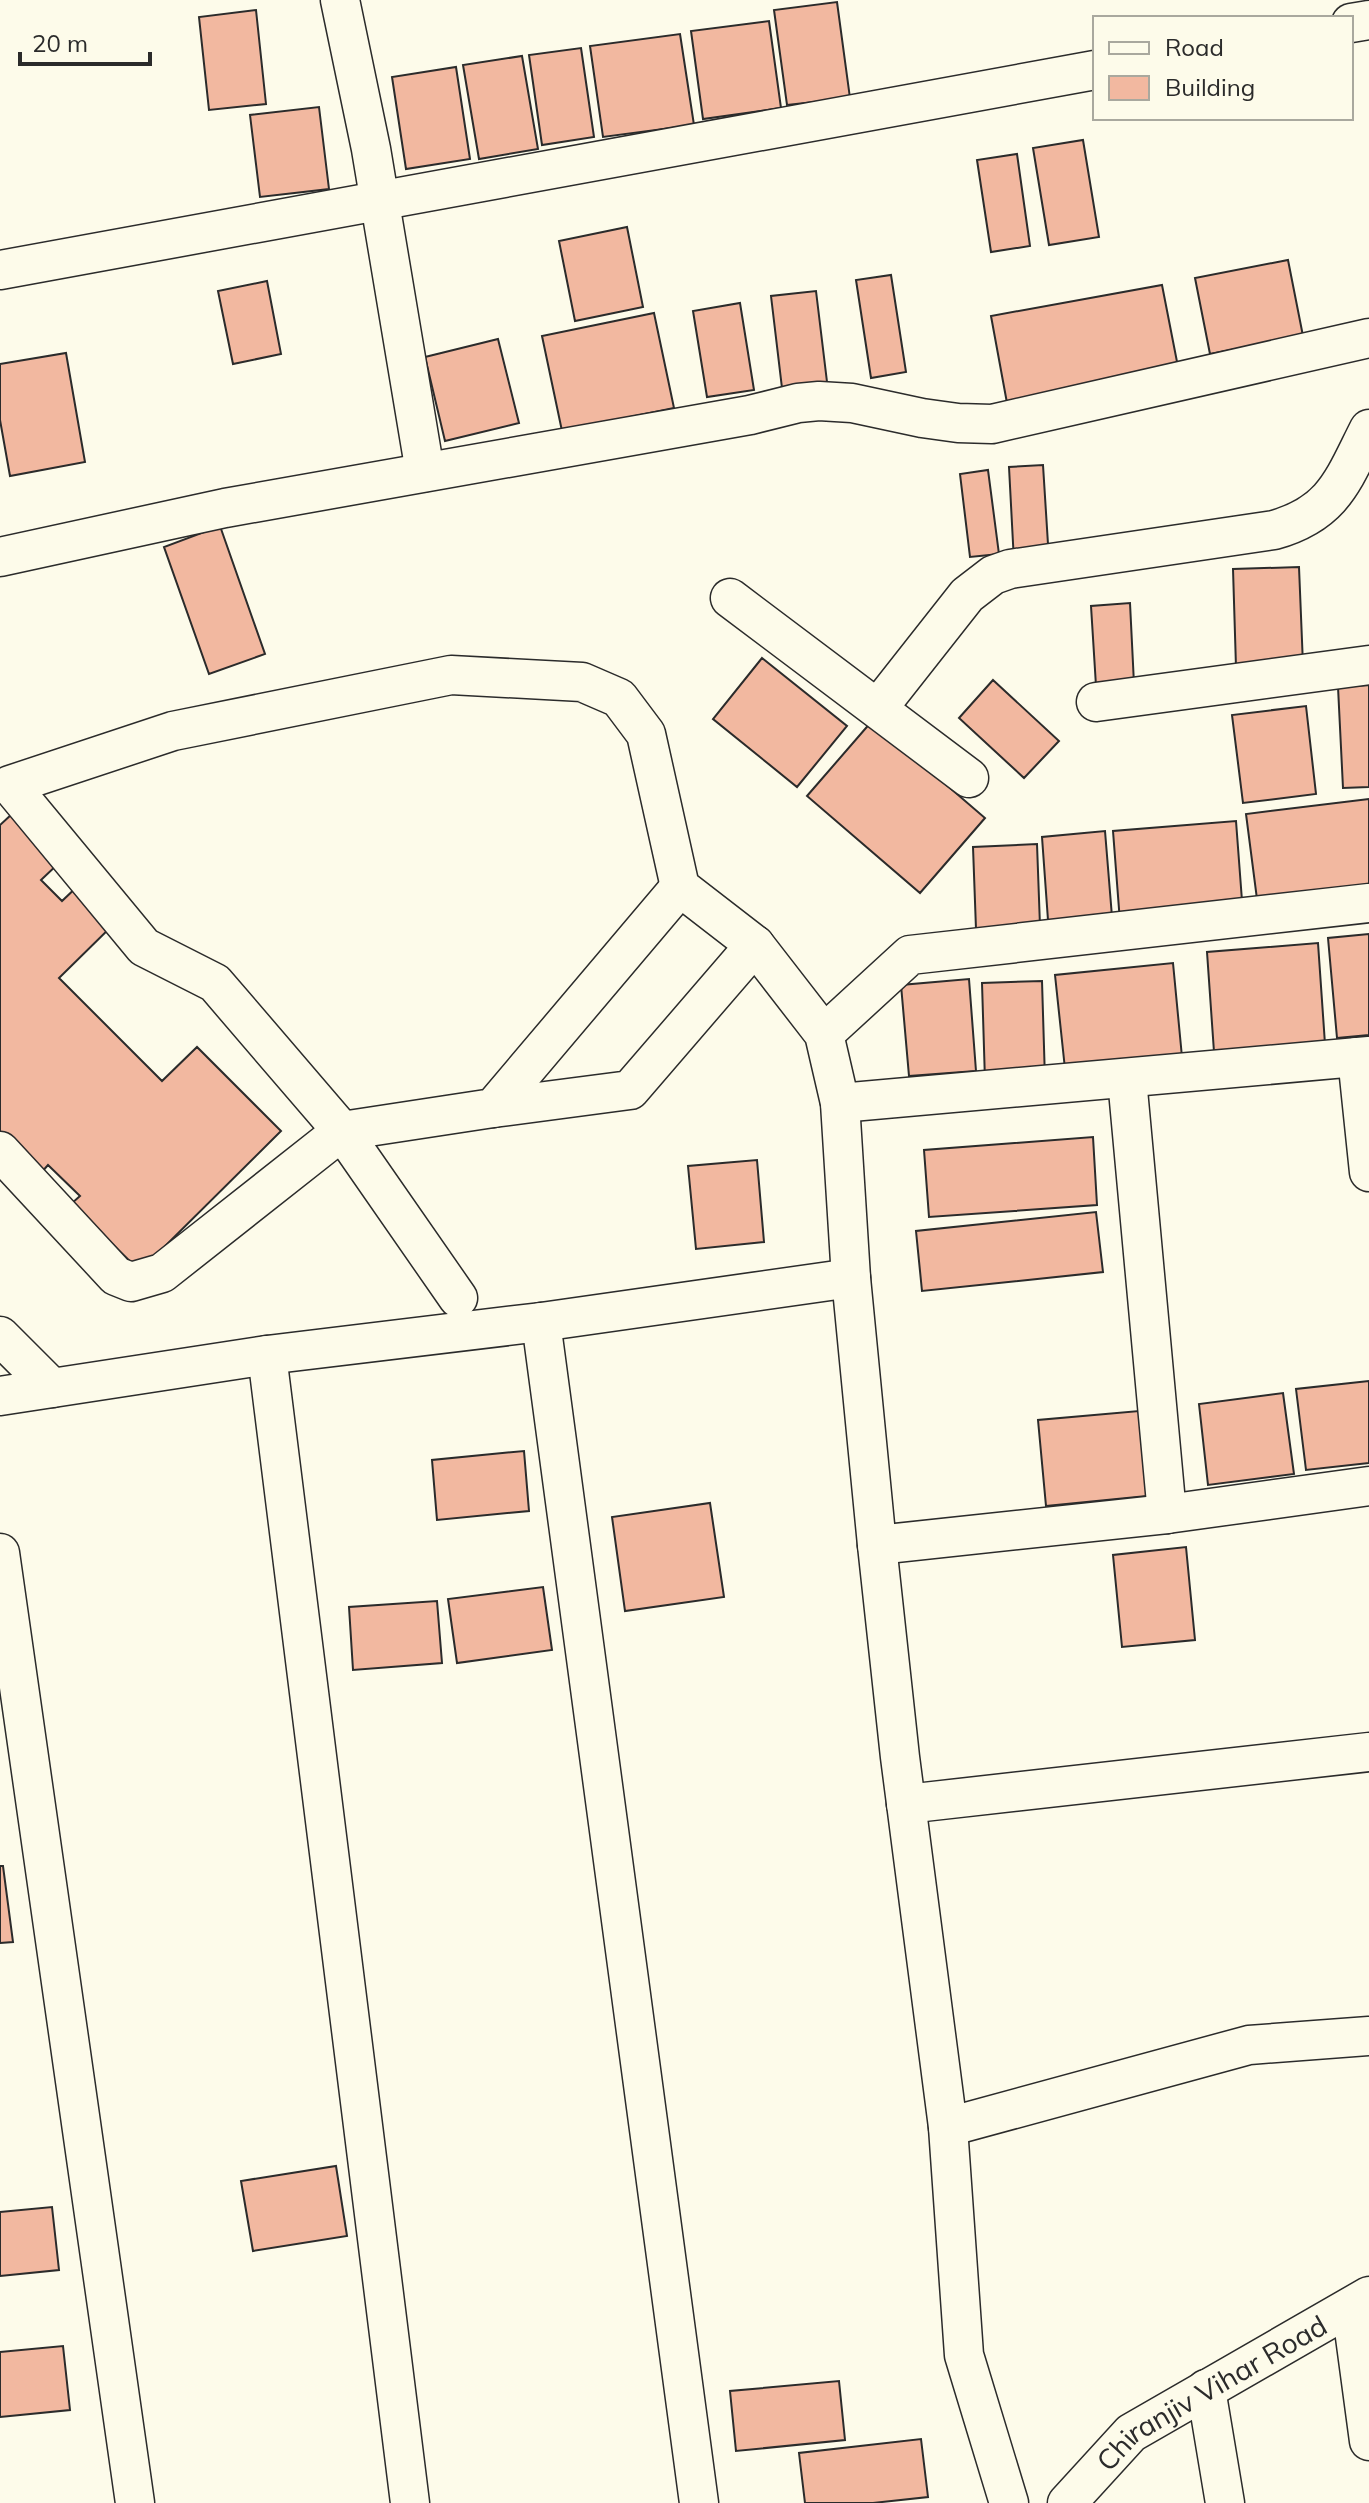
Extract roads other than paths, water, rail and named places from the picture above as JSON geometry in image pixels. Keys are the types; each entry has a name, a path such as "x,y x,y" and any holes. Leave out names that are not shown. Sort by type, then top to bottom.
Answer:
{"street":[{"path":"340,0 380,202 425,472"},
{"path":"0,270 1093,70"},
{"path":"0,557 225,508 819,401 852,403 934,420 992,424 1369,338"},
{"path":"878,708 967,595 993,575 1010,569 1274,530 1300,523 1337,492 1369,429"},
{"path":"730,598 969,778"},
{"path":"1096,702 1369,665"},
{"path":"458,1298 342,1131 215,983 144,947 5,790 173,731 451,675 582,682 619,698 646,734 680,887 755,945 824,1034 840,1103 851,1278 877,1545 906,1804 948,2127 964,2355 1009,2503"},
{"path":"493,1108 680,887"},
{"path":"824,1034 910,955 1369,903"},
{"path":"0,1151 116,1276 131,1282 162,1273 342,1131 630,1090 755,945"},
{"path":"840,1103 1363,1057 1369,1172"},
{"path":"1127,1079 1167,1514"},
{"path":"0,1396 267,1355 541,1322 851,1278"},
{"path":"541,1322 699,2503"},
{"path":"0,1336 52,1388"},
{"path":"267,1355 410,2503"},
{"path":"877,1545 1167,1514 1369,1486"},
{"path":"0,1553 10,1694 135,2503"},
{"path":"906,1804 1369,1752"},
{"path":"948,2127 1249,2045 1369,2036"},
{"path":"1360,2301 1369,2441"},
{"name":"Chiranjiv Vihar Road","path":"1067,2503 1131,2433 1360,2301"},
{"path":"1206,2389 1225,2503"}]}
